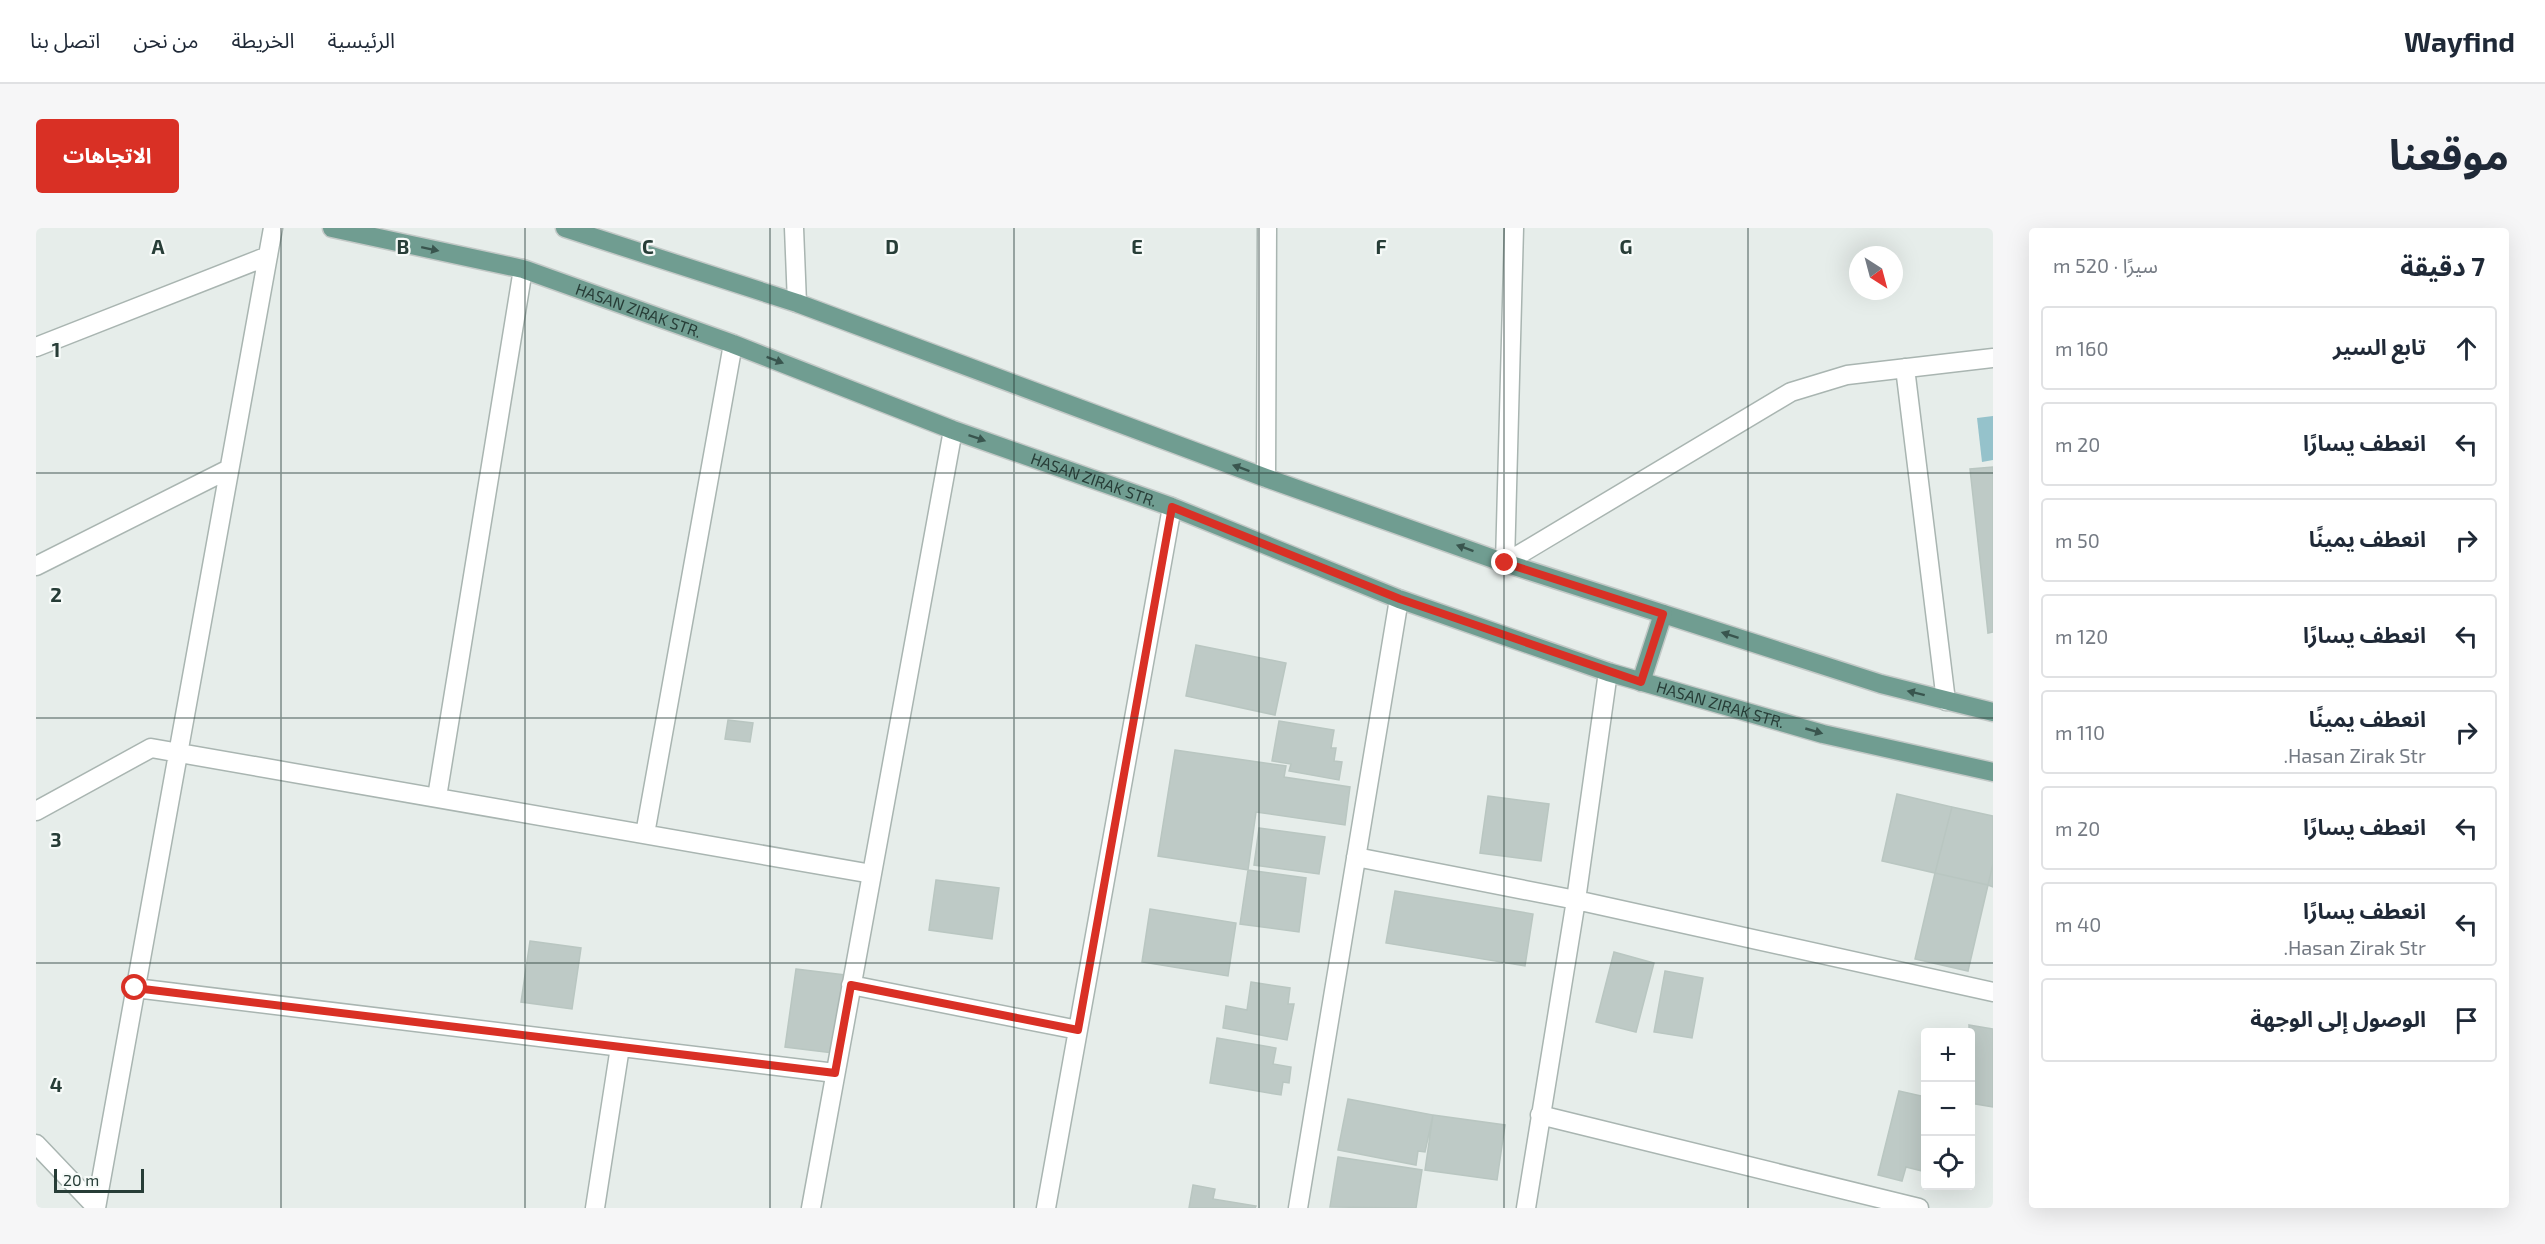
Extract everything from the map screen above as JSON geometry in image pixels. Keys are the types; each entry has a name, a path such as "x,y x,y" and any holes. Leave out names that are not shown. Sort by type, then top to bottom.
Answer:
{"main road":[{"name":"HASAN ZIRAK STR.","path":"332,228 523,269 733,344 953,430 1172,507 1400,599 1608,672 1823,734 1993,772"},
{"path":"565,228 797,303 1266,478 1505,563 1881,684 1993,712"},
{"path":"1641,682 1663,614"}],"street":[{"path":"96,1207 273,228"},
{"path":"794,228 797,303"},
{"path":"1266,478 1267,228"},
{"path":"1505,563 1514,228"},
{"path":"36,346 268,256"},
{"path":"437,797 523,269"},
{"path":"645,834 733,344"},
{"path":"1505,563 1791,392 1847,375 1993,358"},
{"path":"1905,368 1946,701"},
{"path":"811,1208 953,430"},
{"path":"36,566 229,469"},
{"path":"1046,1208 1172,507"},
{"path":"1298,1208 1400,599"},
{"path":"1526,1208 1576,900 1608,672"},
{"path":"36,811 151,748 872,874"},
{"path":"1356,857 1576,900 1993,992"},
{"path":"851,985 1078,1030"},
{"path":"135,988 835,1073"},
{"path":"595,1208 620,1047"},
{"path":"1540,1115 1919,1208"},
{"path":"36,1144 96,1207"}],"water":[{"path":"1993,416 1993,460 1982,462 1977,418"}],"building":[{"path":"1993,467 1993,632 1988,633 1970,469"},
{"path":"1196,645 1286,663 1275,715 1186,696"},
{"path":"728,720 753,723 750,742 725,739"},
{"path":"1279,721 1334,730 1331,748 1336,748 1334,761 1342,762 1339,780 1289,771 1291,764 1272,761"},
{"path":"1175,750 1286,766 1284,777 1350,787 1345,825 1256,812 1248,870 1158,856"},
{"path":"1897,794 1952,807 1935,873 1882,861"},
{"path":"1488,796 1549,804 1541,861 1480,853"},
{"path":"1952,807 1993,816 1993,864 1988,885 1935,873"},
{"path":"1259,828 1325,837 1319,874 1254,865"},
{"path":"1993,864 1993,887 1988,885"},
{"path":"1248,870 1306,878 1299,932 1240,924"},
{"path":"1935,873 1988,885 1968,971 1915,959"},
{"path":"936,880 999,888 992,939 929,930"},
{"path":"1395,891 1533,914 1525,966 1386,943"},
{"path":"1150,909 1236,923 1228,976 1142,962"},
{"path":"530,941 581,948 572,1009 521,1002"},
{"path":"1614,952 1654,963 1636,1032 1596,1022"},
{"path":"796,969 845,975 833,1053 785,1047"},
{"path":"1665,971 1703,978 1692,1038 1654,1032"},
{"path":"1251,982 1290,988 1288,1004 1294,1004 1287,1040 1223,1028 1226,1006 1247,1010"},
{"path":"1969,1025 1993,1029 1993,1107 1975,1104 1975,1028 1969,1028"},
{"path":"1217,1038 1276,1048 1273,1064 1291,1067 1289,1083 1283,1082 1281,1095 1210,1083"},
{"path":"1899,1091 1921,1096 1921,1171 1906,1167 1902,1181 1878,1175"},
{"path":"1348,1099 1433,1115 1425,1152 1418,1151 1416,1165 1338,1150"},
{"path":"1433,1115 1505,1125 1497,1180 1425,1170"},
{"path":"1338,1157 1422,1170 1416,1208 1330,1207"},
{"path":"1193,1185 1215,1189 1213,1199 1256,1206 1255,1208 1189,1208"}],"route":[{"path":"135,988 835,1073 851,985 1078,1030 1172,507 1400,599 1641,682 1663,614 1505,563"}]}
